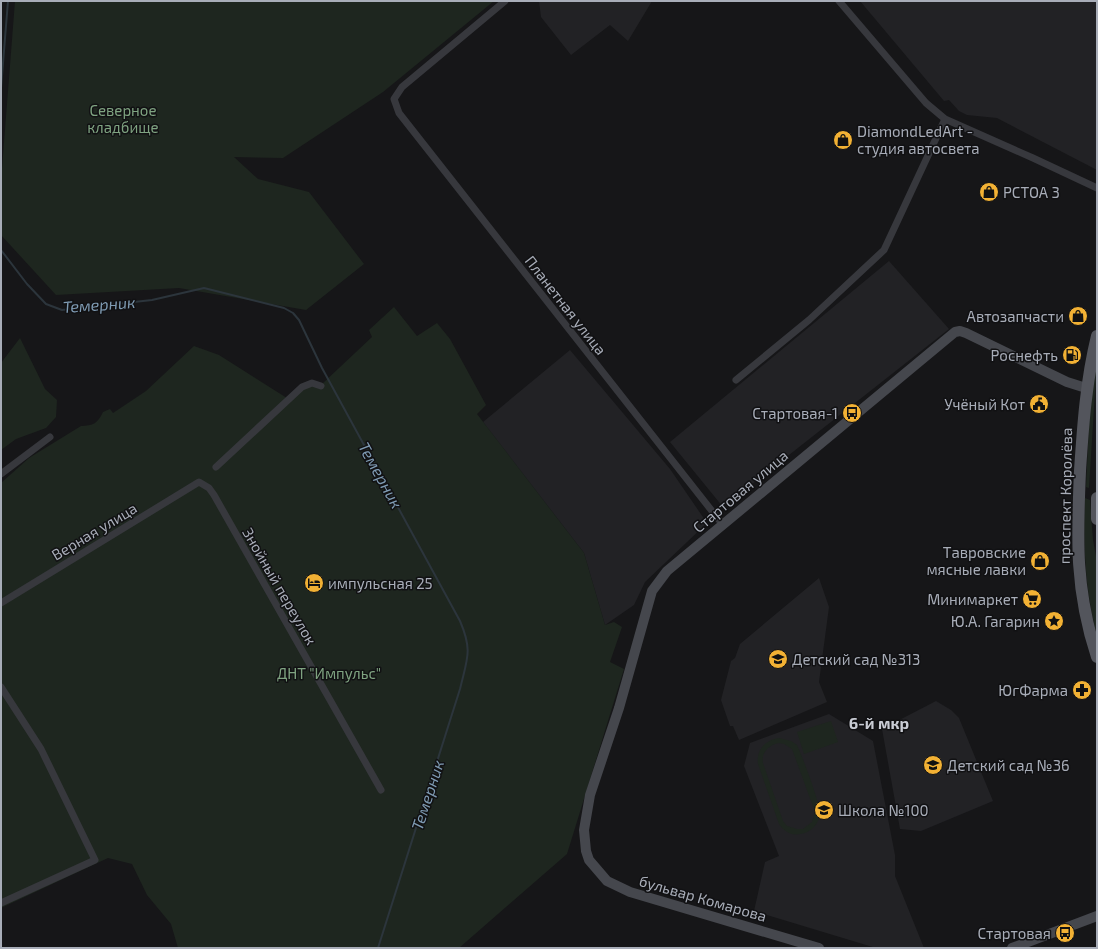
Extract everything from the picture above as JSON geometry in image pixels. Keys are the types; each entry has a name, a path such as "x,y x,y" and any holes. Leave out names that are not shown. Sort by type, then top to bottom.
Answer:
{"main road":[{"name":"проспект Королёва","path":"1097,336 1086,388 1078,543 1080,586 1086,620 1097,657"},
{"path":"1080,489 1089,496 1097,492"},
{"path":"1097,498 1097,519"}],"street":[{"name":"Планетная улица","path":"506,1 402,87 394,99 399,114 723,525"},
{"path":"839,1 926,104 945,119 1097,188"},
{"path":"736,380 809,320 884,250 945,119"},
{"name":"Стартовая улица","path":"589,860 584,842 588,805 619,708 652,591 667,571 955,332 960,331 966,333 1067,382 1086,388"},
{"path":"216,467 302,387 312,383 321,386"},
{"path":"1,474 50,437"},
{"name":"Верная улица","path":"1,602 200,482"},
{"name":"Знойный переулок","path":"200,482 209,488 214,495 381,790"},
{"path":"1,687 41,749 95,860 1,903"},
{"name":"бульвар Комарова","path":"589,860 607,881 630,892 819,948"},
{"path":"1012,948 1097,916"}],"shaded area":[{"path":"539,1 652,1 628,41 610,25 571,55 541,17"},
{"path":"860,1 1097,1 1097,170 997,118 967,115 959,111 949,100 944,101"},
{"path":"889,261 949,329 723,507 670,442"},
{"path":"570,350 670,469 707,523 645,582 634,605 605,625 584,553 483,422"},
{"name":"Детский сад №313","path":"819,578 829,607 819,682 827,702 739,740 733,726 730,726 721,700 731,661 735,658 740,644"},
{"name":"Детский сад №36","path":"936,701 951,710 959,718 993,801 921,831 900,829 882,729"},
{"name":"Школа №100","path":"829,714 873,741 895,855 895,876 924,948 876,948 754,911 765,862 779,856 744,766 750,743"}],"green space":[{"name":"Северное кладбище","path":"15,1 494,1 383,92 283,158 234,157 258,179 309,192 364,264 306,310 179,288 56,295 1,235 1,181"},
{"name":"ДНТ \"Импульс\"","path":"394,307 417,336 437,323 450,339 486,405 477,414 584,553 605,625 614,622 622,627 610,662 624,669 567,854 459,948 178,948 171,924 147,895 132,864 108,858 1,908 1,483 29,458 81,426 95,423 103,412 110,409 113,413 146,391 194,346 219,355 290,400 312,383 322,384 372,337 369,330"},
{"path":"20,338 45,389 57,400 56,417 46,428 16,439 1,450 1,363"},
{"path":"1097,360 1089,488 1086,487 1090,403"},
{"path":"1085,498 1090,500 1093,540 1097,562 1097,636 1087,585 1084,533"},
{"path":"831,721 838,742 804,754 797,732"},
{"path":"779,738 791,741 797,745 814,790 820,813 818,821 808,832 791,834 785,831 779,824 758,764 758,754 762,746 774,739","holes":["779,743 792,749 815,812 812,822 803,829 787,826 783,821 763,763 763,756 769,747"]}],"waterway":[{"name":"Темерник","path":"1,88 8,1"},
{"name":"Темерник","path":"1,250 27,284 46,304 62,310 152,300 204,288 284,308 293,313 299,320 322,368 460,621 468,648 467,662 460,689 378,948"}],"place":[{"name":"DiamondLedArt - студия автосвета","path":"843,140"},
{"name":"РСТОА 3","path":"989,192"},
{"name":"Автозапчасти","path":"1078,316"},
{"name":"Роснефть","path":"1072,355"},
{"name":"Учёный Кот","path":"1039,404"},
{"name":"Стартовая-1","path":"852,413"},
{"name":"Тавровские мясные лавки","path":"1040,561"},
{"name":"импульсная 25","path":"314,583"},
{"name":"Минимаркет","path":"1032,599"},
{"name":"Ю.А. Гагарин","path":"1054,621"},
{"name":"Детский сад №313","path":"778,659"},
{"name":"ЮгФарма","path":"1082,690"},
{"name":"Детский сад №36","path":"933,765"},
{"name":"Школа №100","path":"824,810"},
{"name":"Стартовая","path":"1065,933"}],"district":[{"name":"6-й мкр","path":"879,722"}]}
